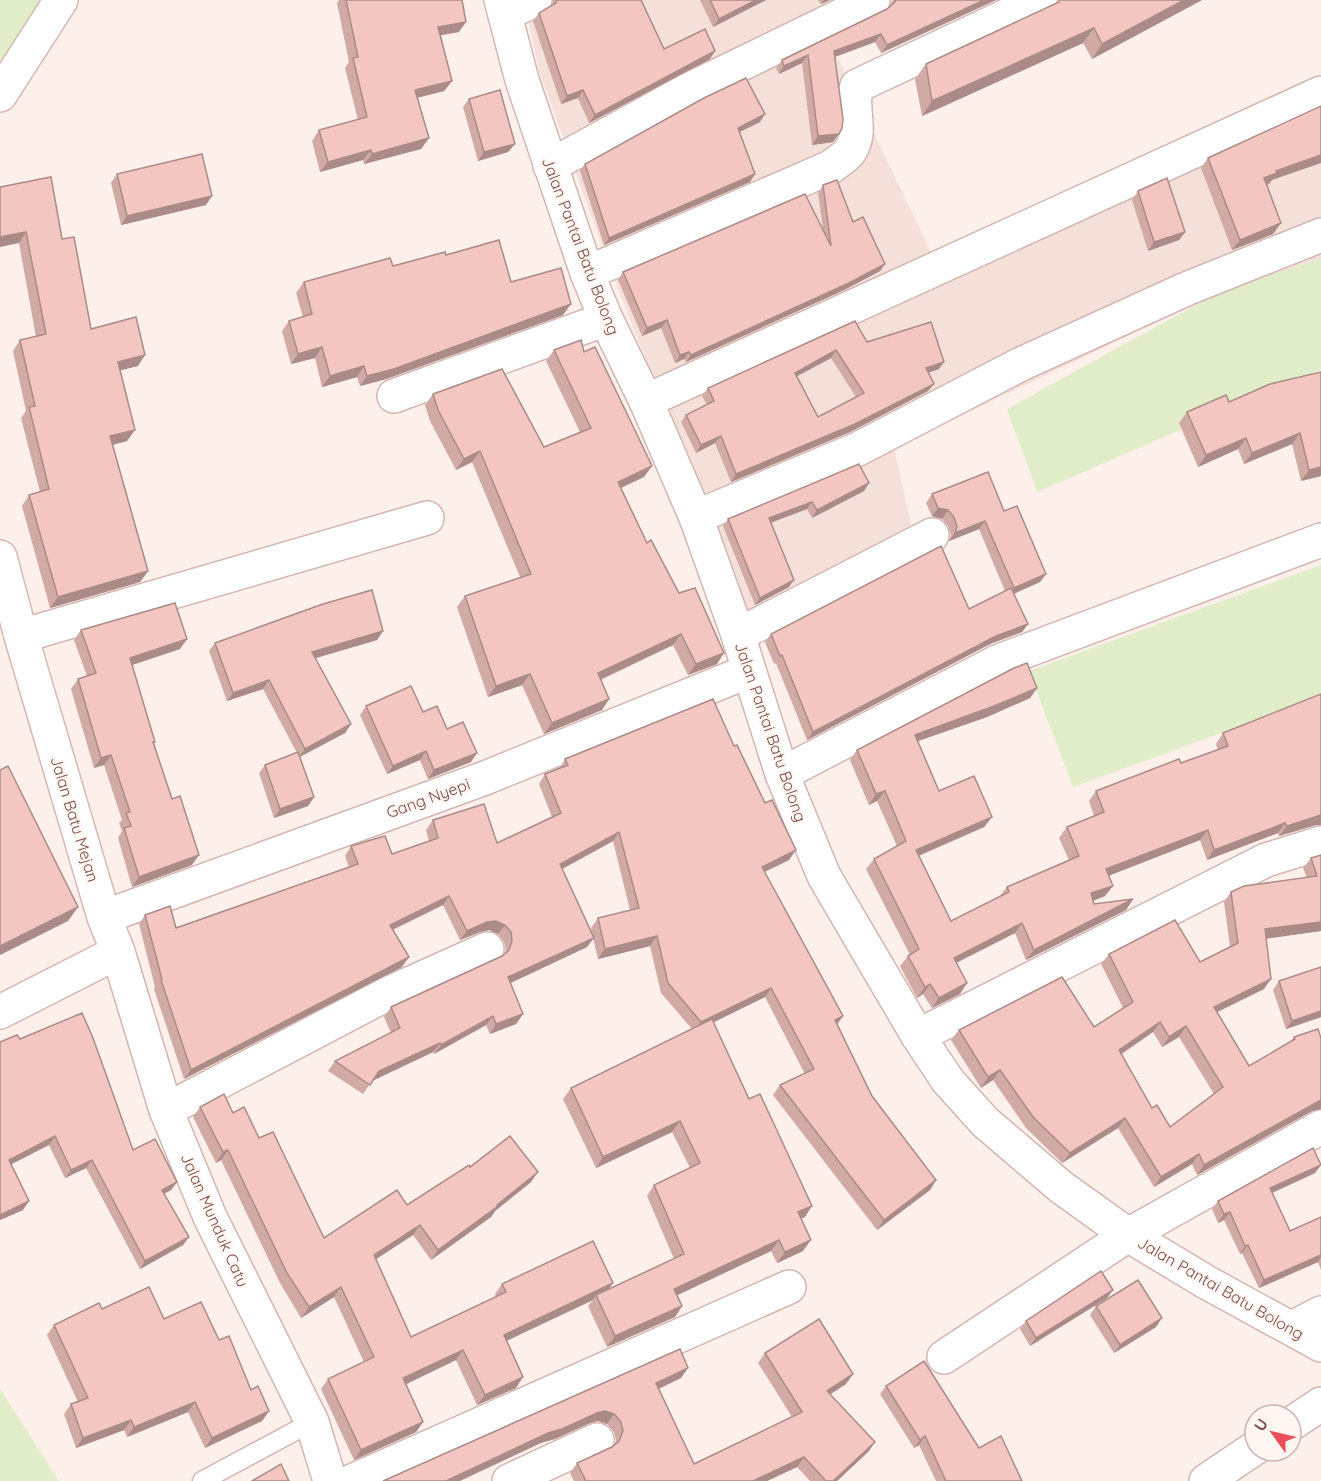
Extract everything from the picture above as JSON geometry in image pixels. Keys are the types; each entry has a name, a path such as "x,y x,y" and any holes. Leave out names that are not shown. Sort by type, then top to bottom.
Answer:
{"street":[{"path":"0,95 61,0"},
{"path":"503,7 535,0"},
{"path":"550,166 690,89 873,0"},
{"path":"588,273 831,167 849,152 858,131 854,95 858,86 1040,0"},
{"name":"Jalan Pantai Batu Bolong","path":"503,7 522,80 588,273 606,319 646,401 697,520 738,635 783,774 824,876 918,1036 948,1081 985,1122 1061,1187 1128,1235 1206,1282 1321,1345"},
{"path":"646,401 1321,93"},
{"path":"697,520 703,514 858,448 1022,364 1186,289 1321,234"},
{"path":"394,396 606,319"},
{"path":"21,636 428,518"},
{"path":"738,635 932,535"},
{"path":"783,774 999,661 1321,540"},
{"name":"Jalan Batu Mejan","path":"0,557 104,917 118,952"},
{"name":"Gang Nyepi","path":"104,917 485,778 749,671"},
{"path":"918,1036 1266,860 1321,843"},
{"path":"166,1110 389,993 487,949"},
{"path":"0,1012 118,952"},
{"name":"Jalan Munduk Catu","path":"118,952 166,1110 210,1217 312,1422 330,1481"},
{"path":"944,1358 1128,1235 1321,1127"},
{"path":"352,1481 789,1287"},
{"path":"1292,1328 1321,1313"},
{"path":"1303,1416 1321,1404"},
{"path":"509,1481 597,1440"},
{"path":"1206,1481 1243,1456"}],"lane":[{"path":"202,1481 312,1422"}],"shaded area":[{"path":"524,0 907,0 831,43 937,265 1321,110 1321,258 1223,290 894,448 912,529 746,611 617,287 539,71"}],"green space":[{"path":"0,0 40,0 0,65"},
{"path":"1321,258 1321,369 1037,492 1007,409 1223,290"},
{"path":"1321,565 1321,697 1073,787 1029,671"},
{"path":"0,1389 59,1481 0,1481"}],"building":[{"path":"346,0 462,0 466,22 438,27 452,81 415,90 429,138 372,154 371,150 328,162 319,130 367,117 353,58 358,57"},
{"path":"557,0 641,0 664,49 705,29 715,51 595,115 583,90 567,96 539,13 556,3"},
{"path":"710,0 756,0 719,19"},
{"path":"895,0 984,0 887,45 881,34 834,51 843,119 842,128 839,134 818,136 808,55 784,66 782,60 887,9"},
{"path":"1060,0 1184,0 1102,44 1094,28 932,101 926,64"},
{"path":"746,78 765,114 738,128 755,174 609,238 585,164 704,98"},
{"path":"500,90 515,144 484,152 469,99"},
{"path":"1321,106 1321,155 1276,171 1277,173 1264,178 1281,223 1240,240 1208,158"},
{"path":"202,154 212,196 127,216 117,174"},
{"path":"51,177 62,239 74,237 91,329 136,317 145,355 118,362 135,430 110,436 148,571 58,597 29,495 49,489 29,407 35,406 20,340 46,334 26,232 0,237 0,187"},
{"path":"1167,178 1185,232 1154,242 1138,191"},
{"path":"837,180 853,222 863,217 885,264 849,283 691,355 689,352 680,355 667,320 647,328 623,272 805,194 831,246 823,185"},
{"path":"499,240 511,282 561,268 571,304 394,369 367,376 364,366 330,376 322,347 298,354 289,321 312,314 304,282 390,258 393,266 445,252 446,255"},
{"path":"855,321 867,342 931,322 944,362 926,368 934,384 855,424 736,474 721,436 701,445 686,415 714,401 708,388","holes":["836,350 864,393 818,417 795,373"]},
{"path":"581,340 584,352 595,347 652,466 618,482 647,543 651,540 679,593 695,588 724,653 696,664 681,634 598,673 609,699 552,723 530,674 496,686 465,596 531,574 480,451 464,459 438,410 433,394 502,369 544,447 591,428 554,350"},
{"path":"1321,372 1321,467 1309,470 1300,433 1252,453 1246,438 1206,455 1187,412 1226,395 1229,402 1270,384"},
{"path":"859,464 869,483 817,510 812,502 769,518 794,580 760,598 728,519"},
{"path":"988,472 1004,511 1017,506 1046,574 1014,588 985,521 955,533 957,527 954,517 948,510 938,508 932,494"},
{"path":"941,546 969,609 1011,588 1028,624 996,636 813,732 782,655 780,656 771,634"},
{"path":"372,590 383,631 312,652 351,724 305,749 269,680 233,693 215,643 323,604"},
{"path":"175,603 187,639 130,658 155,742 153,742 172,799 180,796 199,855 139,877 124,828 131,826 126,813 130,812 111,755 101,758 78,679 96,673 81,630"},
{"path":"1027,663 1037,688 915,735 939,791 974,776 992,817 916,850 951,921 1009,892 1007,887 1079,856 1067,827 1104,812 1096,791 1179,759 1181,763 1228,746 1223,733 1321,694 1321,815 1287,826 1285,823 1214,850 1208,830 1106,869 1113,886 1091,893 1094,904 1133,899 1034,950 1022,923 954,958 967,983 939,998 930,984 925,987 908,956 919,949 874,859 906,841 885,791 876,794 857,750"},
{"path":"411,686 423,712 437,706 447,729 463,722 477,753 434,770 426,751 393,766 366,706"},
{"path":"713,699 734,746 737,745 765,803 772,800 796,850 762,867 843,1016 835,1020 872,1096 936,1180 884,1220 780,1085 814,1069 771,988 701,1022 668,983 657,936 605,949 598,918 639,908 619,832 560,864 594,938 508,977 523,1014 496,1024 493,1016 441,1045 440,1043 379,1071 370,1085 335,1061 400,1028 391,1007 502,956 509,950 512,941 511,932 505,925 496,921 487,922 467,931 449,896 390,925 409,957 191,1070 161,980 145,915 170,906 176,928 358,864 351,846 385,836 392,854 438,838 433,820 484,804 497,843 561,813 545,774 568,765 565,759"},
{"path":"298,752 314,797 280,809 265,765"},
{"path":"8,766 78,907 0,946 0,770"},
{"path":"1321,855 1321,922 1265,929 1271,979 1214,1007 1249,1066 1295,1039 1294,1037 1318,1029 1321,1038 1321,1100 1204,1165 1199,1154 1161,1177 1125,1118 1070,1153 1033,1117 1000,1070 988,1077 959,1030 1062,977 1094,1027 1133,1002 1109,954 1175,920 1200,962 1238,943 1231,892 1244,886 1317,876 1311,858","holes":["1160,1022 1169,1037 1186,1026 1223,1087 1170,1127 1157,1105 1152,1108 1119,1050"]},
{"path":"1321,967 1321,1011 1292,1021 1279,981"},
{"path":"82,1013 133,1150 155,1139 177,1182 162,1190 189,1237 145,1261 92,1160 71,1170 55,1136 9,1160 29,1201 0,1215 0,1042 17,1035 20,1039"},
{"path":"712,1019 749,1099 760,1094 812,1206 798,1212 811,1240 785,1252 779,1240 674,1289 682,1306 615,1336 596,1295 684,1254 654,1185 700,1163 680,1121 603,1157 571,1088"},
{"path":"224,1094 233,1113 244,1107 259,1138 273,1132 324,1238 397,1190 407,1205 469,1165 470,1167 510,1136 538,1172 498,1206 438,1250 420,1225 374,1255 411,1337 506,1292 502,1284 593,1241 613,1283 504,1335 523,1377 485,1395 463,1350 403,1378 423,1422 361,1450 328,1379 374,1357 341,1287 309,1307 287,1273 228,1150 223,1152 200,1107"},
{"path":"1313,1148 1321,1165 1270,1188 1290,1231 1321,1217 1321,1255 1264,1280 1230,1212 1224,1214 1218,1201"},
{"path":"1101,1271 1113,1290 1036,1338 1026,1321"},
{"path":"1138,1280 1162,1318 1120,1345 1096,1306"},
{"path":"149,1287 164,1319 201,1302 219,1340 229,1336 251,1390 258,1386 269,1411 212,1438 195,1402 134,1427 131,1420 83,1438 71,1404 88,1398 54,1325 99,1303 102,1309"},
{"path":"819,1319 853,1374 827,1391 875,1442 833,1481 826,1481 804,1457 753,1481 586,1481 577,1463 612,1447 619,1441 623,1431 621,1422 614,1414 605,1411 548,1433 446,1481 383,1481 680,1349 688,1368 656,1383 694,1464 802,1412 765,1353"},
{"path":"924,1361 979,1448 1001,1436 1022,1481 946,1481 925,1436 920,1440 886,1386"},
{"path":"281,1464 289,1481 252,1481"}]}
